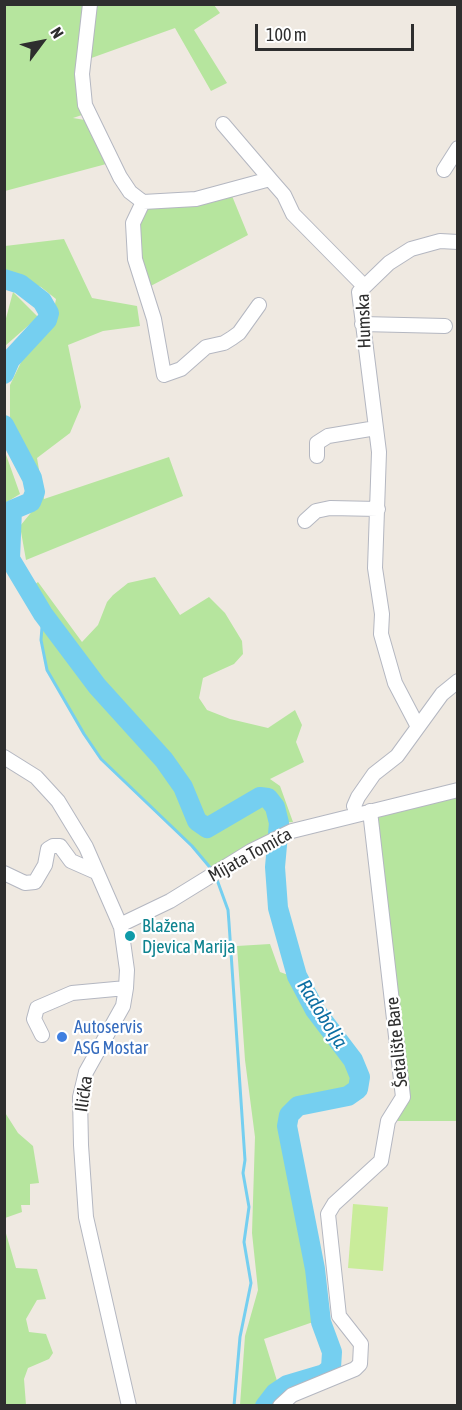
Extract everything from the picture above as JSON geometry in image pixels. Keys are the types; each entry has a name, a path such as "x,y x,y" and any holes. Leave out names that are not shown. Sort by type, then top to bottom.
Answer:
{"street":[{"path":"90,4 82,74 85,105 120,177 130,192 143,202 196,199 270,179"},
{"path":"223,124 284,195 293,214 363,285"},
{"path":"444,170 458,148"},
{"path":"143,202 133,223 135,259 154,319 164,375 181,369 206,347 224,343 239,333 259,305"},
{"name":"Humska","path":"417,725 395,683 381,634 381,614 375,568 379,452 359,292 363,285 388,263 411,249 440,241 458,242"},
{"path":"362,324 445,326"},
{"path":"317,456 317,442 328,436 376,428"},
{"path":"305,520 316,511 330,508 378,509"},
{"path":"363,813 354,806 367,783 402,750 417,725 427,716 442,694 458,681"},
{"name":"Ilićka","path":"4,758 36,777 58,801 96,872 120,924 127,970 123,1006 86,1072 80,1097 83,1194 86,1217 129,1406"},
{"name":"Mijata Tomića","path":"120,924 170,901 262,846 292,831 458,790"},
{"name":"Šetalište Bare","path":"280,1406 292,1395 355,1369 360,1364 361,1344 339,1316 328,1214 334,1204 381,1161 388,1121 403,1097 371,839 363,813"},
{"path":"4,873 25,883 35,882 45,865 48,849 53,846 60,846 71,861 96,872"},
{"path":"42,1035 34,1019 36,1008 72,993 126,988"}],"green space":[{"path":"5,5 214,5 220,13 194,30 227,83 211,91 175,28 83,61 80,84 82,115 73,118 91,121 110,163 5,191"},
{"path":"230,191 248,235 143,290 135,216 143,202"},
{"path":"64,239 92,298 137,306 140,326 103,331 68,345 81,407 70,433 37,458 44,499 169,457 183,496 26,560 20,526 34,509 39,493 30,461 10,417 10,385 25,354 51,325 56,299 41,287 5,273 5,246"},
{"path":"13,292 38,317 5,346 5,322"},
{"path":"4,449 20,494 5,503 4,503"},
{"path":"155,577 180,615 209,597 225,613 242,641 243,654 234,664 203,678 199,698 207,710 230,719 268,728 295,710 302,725 296,742 304,762 270,779 280,786 293,822 279,823 278,833 213,871 192,846 101,759 84,734 47,670 41,640 43,614 28,590 38,582 82,642 98,625 107,602 113,595 128,583"},
{"path":"457,790 457,1121 388,1121 401,1102 370,811"},
{"path":"270,944 280,972 291,976 307,1006 354,1077 353,1086 345,1091 298,1100 286,1111 284,1130 316,1321 264,1339 278,1384 260,1405 240,1405 245,1336 258,1290 252,1233 255,1137 245,1060 237,946"},
{"path":"4,1111 18,1133 33,1146 39,1183 30,1184 30,1205 21,1205 22,1212 5,1218"},
{"path":"353,1204 388,1207 383,1271 348,1268"},
{"path":"5,1230 16,1268 37,1269 46,1299 37,1300 26,1319 29,1332 46,1334 53,1353 49,1359 28,1368 24,1379 26,1405 5,1405"}],"waterway":[{"name":"Radobolja","path":"4,279 20,284 42,301 49,313 47,320 10,360 4,374"},
{"name":"Radobolja","path":"4,425 32,478 35,492 31,502 12,510 10,559 43,614 97,686 164,760 183,787 197,821 207,828 260,797 268,798 275,807 279,823 275,867 278,908 297,976 315,1010 353,1060 360,1077 358,1089 348,1096 298,1106 289,1115 287,1126 315,1269 321,1322 332,1352 331,1368 324,1374 287,1385 275,1393 265,1406"},
{"name":"Radobolja","path":"43,614 41,640 47,670 84,734 101,759 192,846 213,871"},
{"name":"Radobolja","path":"216,877 228,910 245,1160 243,1173 249,1207 244,1242 251,1283 240,1337 234,1406"}],"place":[{"name":"Blažena Djevica Marija","path":"130,936"},
{"name":"Autoservis ASG Mostar","path":"62,1037"}]}
